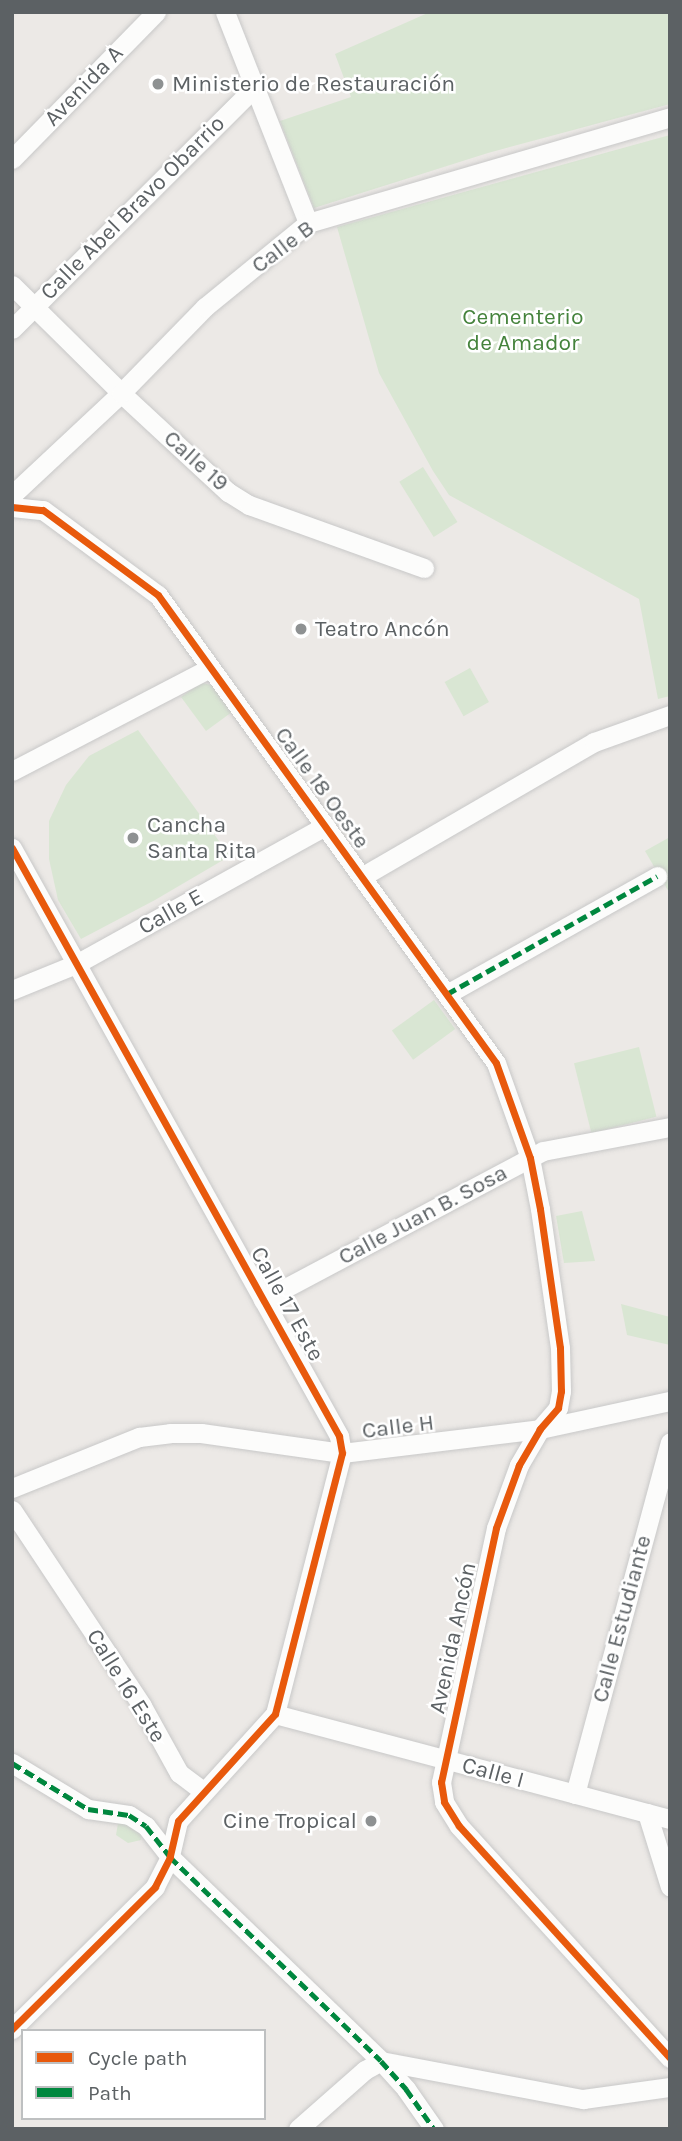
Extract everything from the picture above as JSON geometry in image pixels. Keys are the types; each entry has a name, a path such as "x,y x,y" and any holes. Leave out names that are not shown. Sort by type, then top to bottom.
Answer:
{"street":[{"name":"Avenida A","path":"13,158 156,12"},
{"path":"225,12 308,223"},
{"name":"Calle Abel Bravo Obarrio","path":"12,328 255,88"},
{"name":"Calle B","path":"12,495 121,393 205,307 308,223 670,117"},
{"name":"Calle 19","path":"12,285 121,393 228,492 249,505 424,568"},
{"name":"Calle 18 Oeste","path":"12,507 43,510 158,595 496,1063 530,1158"},
{"path":"12,771 210,668"},
{"path":"363,876 594,742 670,715"},
{"name":"Calle E","path":"12,990 76,964 326,826"},
{"name":"Calle 17 Este","path":"12,848 340,1436 342,1453"},
{"path":"447,994 657,876"},
{"name":"Calle Juan B. Sosa","path":"263,1300 543,1150 670,1127"},
{"name":"Avenida Ancón","path":"530,1158 560,1348 561,1391 558,1408 540,1429 519,1465 496,1528 441,1782 444,1802 459,1826 670,2058"},
{"name":"Calle H","path":"12,1488 139,1437 201,1433 342,1453 540,1429 670,1401"},
{"name":"Calle Estudiante","path":"575,1794 670,1443"},
{"path":"12,2029 155,1887 170,1857 178,1821 275,1714 342,1453"},
{"name":"Calle 16 Este","path":"12,1510 142,1706 179,1773 204,1793"},
{"name":"Calle I","path":"275,1714 670,1819"},
{"path":"12,1763 88,1809 130,1815 146,1826 170,1857 381,2061 407,2089 434,2129"},
{"path":"648,1813 670,1886"},
{"path":"298,2129 365,2070 381,2061 583,2099 670,2087"}],"green space":[{"path":"430,12 670,12 670,104 488,153 314,208 280,121 351,97 335,54"},
{"name":"Cementerio de Amador","path":"670,135 670,696 658,699 639,599 449,495 379,373 337,227"},
{"path":"423,467 457,522 434,537 399,482"},
{"path":"470,668 489,702 464,716 445,682"},
{"path":"201,683 212,685 232,712 206,731 181,697"},
{"name":"Cancha Santa Rita","path":"138,730 230,856 81,939 58,900 49,859 49,821 66,785 89,756"},
{"path":"670,837 670,894 645,851"},
{"path":"434,1000 455,1029 413,1060 392,1031"},
{"path":"639,1047 656,1117 591,1133 574,1063"},
{"path":"582,1211 595,1261 564,1263 556,1216"},
{"path":"621,1304 670,1317 670,1345 627,1335"},
{"path":"130,1822 142,1828 141,1840 128,1843 116,1835 118,1823"}],"marked path":[{"path":"447,994 657,876"},
{"path":"12,1763 88,1809 129,1815 146,1826 170,1857 381,2061 406,2089 434,2129"}],"cycle path":[{"path":"12,507 43,510 158,595 496,1063 530,1158 560,1348 561,1391 558,1408 540,1429 519,1465 496,1528 441,1782 444,1802 459,1826 670,2058"},
{"path":"12,848 339,1436 342,1453 275,1714 178,1821 170,1857 155,1887 12,2029"}],"place":[{"name":"Ministerio de Restauración","path":"158,84"},
{"name":"Teatro Ancón","path":"301,629"},
{"name":"Cancha Santa Rita","path":"133,838"},
{"name":"Cine Tropical","path":"371,1821"}]}
